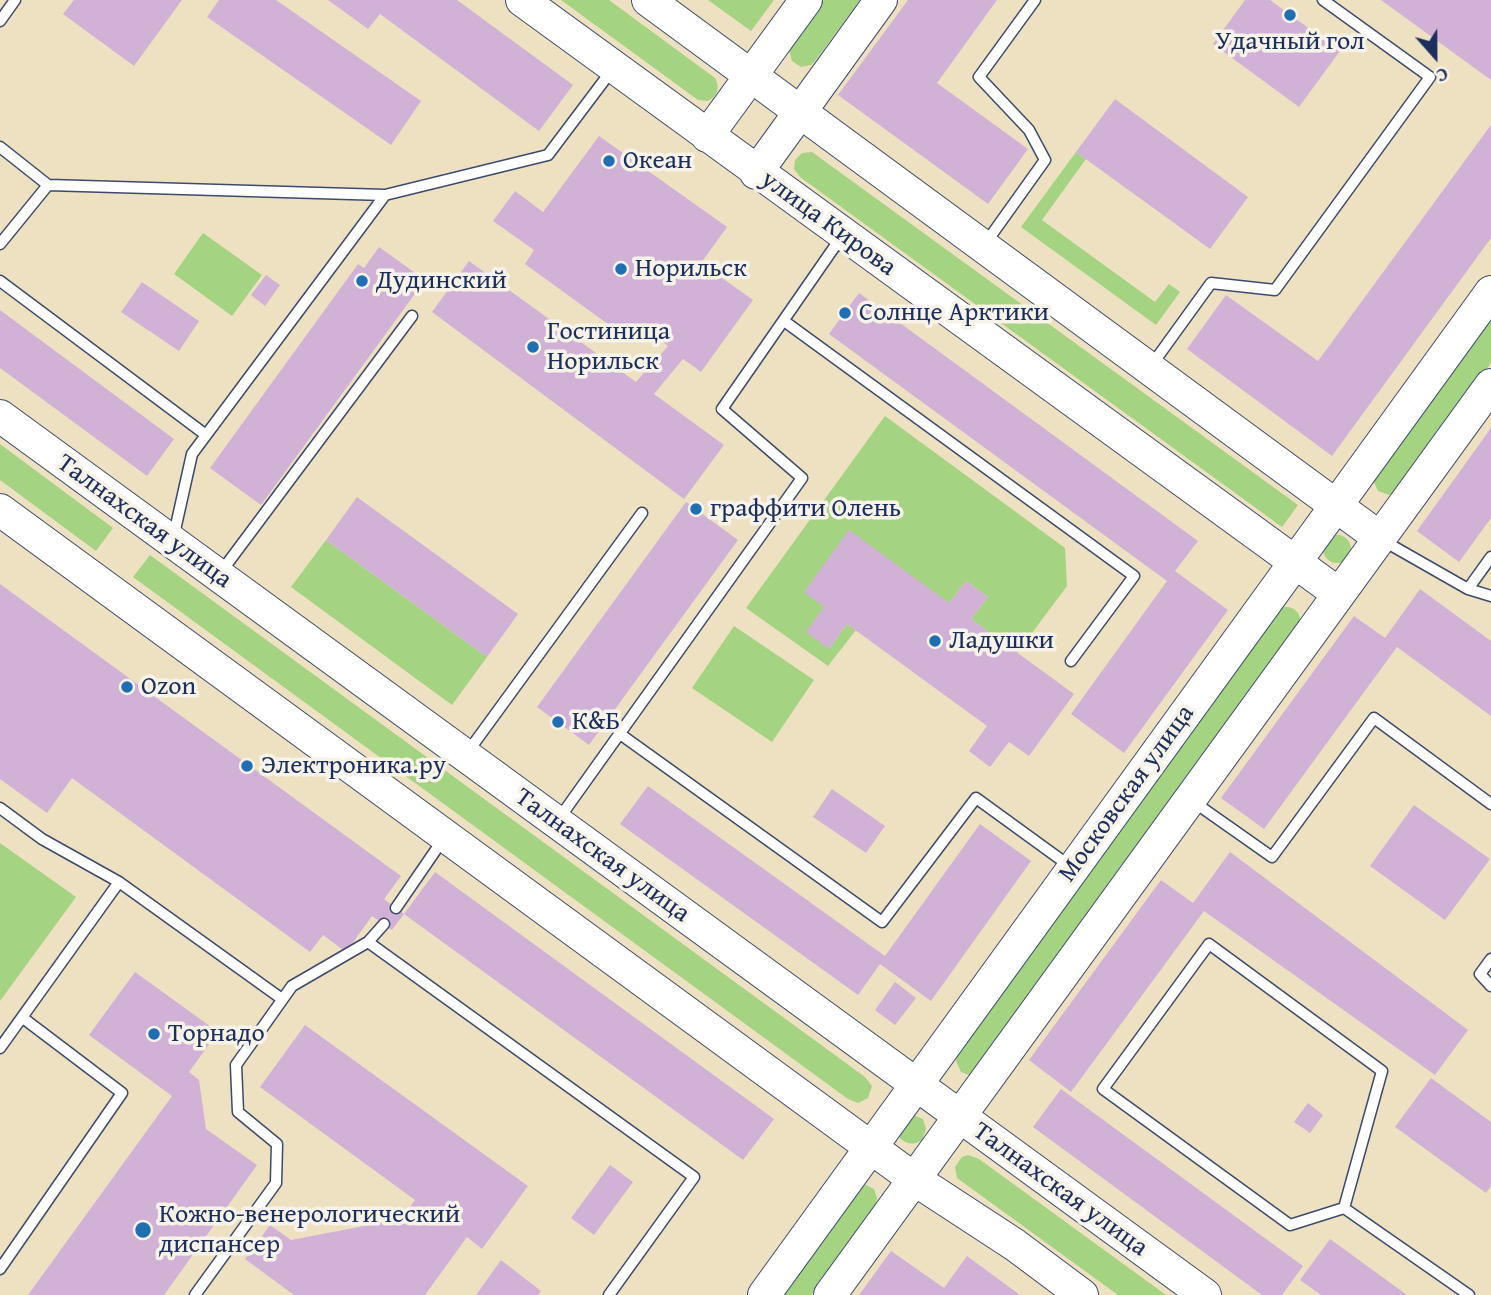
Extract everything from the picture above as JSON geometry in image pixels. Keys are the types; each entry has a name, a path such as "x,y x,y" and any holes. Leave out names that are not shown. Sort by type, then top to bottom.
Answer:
{"street":[{"name":"улица Кирова","path":"522,0 756,173 1339,594"},
{"path":"648,0 1380,538"},
{"path":"707,136 806,0"},
{"path":"756,173 881,0"},
{"name":"Московская улица","path":"764,1295 1491,292"},
{"name":"Московская улица","path":"830,1295 1491,385"},
{"name":"Талнахская улица","path":"0,416 1205,1295"},
{"path":"0,510 914,1179 1015,1245 1082,1295"}],"lane":[{"path":"0,21 15,0"},
{"path":"983,246 1045,160 1029,131 979,77 1035,0"},
{"path":"1149,368 1211,283 1275,290 1430,77 1323,0"},
{"path":"0,147 48,185 385,195 548,156 614,68"},
{"path":"0,244 48,185"},
{"path":"173,542 192,454 385,195"},
{"path":"556,822 802,478 722,408 843,235"},
{"path":"0,281 206,436"},
{"path":"218,575 412,316"},
{"path":"783,321 1134,576 1071,661"},
{"path":"465,756 642,513"},
{"path":"1380,538 1468,589 1491,596"},
{"path":"1468,589 1491,557"},
{"path":"1190,799 1272,857 1374,718 1491,804"},
{"path":"620,734 883,922 976,797 1073,869"},
{"path":"0,808 42,839 119,882 282,999"},
{"path":"396,908 445,836"},
{"path":"0,1048 119,882"},
{"path":"195,1295 276,1183 276,1144 238,1112 236,1065 292,986 368,942 384,924"},
{"path":"368,942 694,1177 609,1295"},
{"path":"1209,944 1382,1071 1344,1208 1290,1225 1103,1089 1209,944"},
{"path":"1491,959 1479,974 1491,986"},
{"path":"0,1269 122,1093 23,1018"},
{"path":"1344,1208 1469,1295"}],"green space":[{"path":"561,0 609,0 715,78 718,88 716,94 708,101 698,100"},
{"path":"708,0 774,0 751,31"},
{"path":"824,0 860,0 815,61 811,65 801,67 792,61 789,50"},
{"path":"812,152 1298,505 1282,527 800,177 794,169 795,160 802,153"},
{"path":"1076,152 1086,159 1042,220 1155,302 1169,284 1180,292 1156,325 1021,227"},
{"path":"203,233 262,275 232,316 174,274"},
{"path":"1491,313 1491,363 1398,490 1389,495 1378,491 1373,480"},
{"path":"885,416 1065,548 1067,586 1017,653 971,619 988,597 966,581 949,603 824,607 829,649 847,624 856,630 828,666 746,608"},
{"path":"0,444 113,528 96,551 0,480"},
{"path":"1337,535 1347,539 1351,549 1347,559 1337,563 1327,559 1323,549 1327,539"},
{"path":"326,540 487,657 452,705 291,587"},
{"path":"150,555 865,1077 872,1086 868,1098 858,1103 848,1099 133,577"},
{"path":"1282,607 1295,610 1301,621 972,1076 961,1072 956,1061 957,1055 1277,610"},
{"path":"734,626 814,680 772,742 692,688"},
{"path":"0,843 76,897 0,1001"},
{"path":"911,1114 923,1119 926,1129 919,1142 906,1142 898,1136"},
{"path":"968,1155 979,1159 1166,1295 1118,1295 957,1178 955,1167 962,1157"},
{"path":"864,1184 874,1189 876,1204 811,1295 775,1295"}],"building":[{"path":"74,0 182,0 134,66 63,14"},
{"path":"219,0 276,0 421,101 391,145 207,17"},
{"path":"328,0 457,0 573,85 539,131 380,14 368,29"},
{"path":"908,0 997,0 937,83 1028,149 988,204 838,95"},
{"path":"1245,0 1270,0 1340,51 1299,107 1213,44"},
{"path":"1381,0 1491,0 1491,80"},
{"path":"1115,99 1248,197 1210,249 1076,152"},
{"path":"1491,125 1491,238 1332,456 1187,349 1226,295 1318,361"},
{"name":"Норильск","path":"599,136 727,227 701,263 753,300 701,372 683,359 654,394 724,445 684,499 432,312 469,261 636,382 668,346 646,329 634,343 525,264 534,250 493,221 515,191 543,212"},
{"path":"379,247 425,280 261,505 210,468 358,264 364,268"},
{"path":"266,275 280,285 265,306 251,295"},
{"path":"142,282 199,321 179,351 121,312"},
{"path":"859,293 1198,541 1175,571 1228,610 1124,753 1071,714 1167,581 829,334"},
{"path":"0,310 174,439 147,476 0,368"},
{"path":"1491,428 1491,518 1459,562 1417,531"},
{"path":"357,497 518,614 487,657 326,540"},
{"path":"686,502 738,540 589,745 537,707"},
{"name":"Ладушки","path":"849,530 949,603 966,581 988,597 971,619 1074,694 1029,756 1009,742 990,767 969,751 987,726 847,624 829,649 806,632 824,607 804,592"},
{"path":"0,584 401,876 384,899 404,914 392,930 372,916 346,952 323,935 310,952 72,778 47,813 0,779"},
{"path":"1420,589 1491,641 1491,716 1397,647 1264,829 1221,798 1354,616 1385,638"},
{"path":"648,786 885,956 980,824 1031,861 931,1001 880,964 858,995 620,824"},
{"path":"832,789 885,826 866,853 813,817"},
{"path":"1414,805 1490,859 1445,920 1370,866"},
{"path":"1230,852 1468,1030 1435,1075 1204,911 1071,1092 1029,1060 1161,880 1193,903"},
{"path":"435,872 774,1119 743,1160 404,914"},
{"name":"Кожно-венерологический диспансер","path":"135,972 218,1032 189,1072 199,1080 206,1129 257,1165 164,1295 28,1295 172,1096 89,1035"},
{"path":"895,982 916,998 895,1025 875,1010"},
{"path":"305,1025 528,1186 482,1249 467,1237 425,1295 294,1295 245,1259 270,1225 291,1240 401,1219 415,1200 260,1087"},
{"path":"1431,1078 1491,1122 1491,1186 1486,1193 1395,1127"},
{"path":"1061,1089 1303,1266 1282,1295 1262,1295 1033,1127"},
{"path":"1308,1103 1323,1115 1310,1133 1294,1122"},
{"path":"610,1165 633,1182 594,1235 571,1218"},
{"path":"1330,1239 1407,1295 1321,1295 1300,1280"},
{"path":"891,1251 944,1288 967,1256 1020,1295 859,1295"},
{"path":"501,1260 541,1291 538,1295 476,1295"}],"place":[{"name":"Удачный гол","path":"1290,15"},
{"name":"Океан","path":"609,161"},
{"name":"Норильск","path":"621,269"},
{"name":"Дудинский","path":"362,281"},
{"name":"Солнце Арктики","path":"845,313"},
{"name":"Гостиница Норильск","path":"533,347"},
{"name":"граффити Олень","path":"696,509"},
{"name":"Ладушки","path":"935,641"},
{"name":"Ozon","path":"127,687"},
{"name":"К&Б","path":"558,722"},
{"name":"Электроника.ру","path":"247,766"},
{"name":"Торнадо","path":"154,1034"},
{"name":"Кожно-венерологический диспансер","path":"143,1230"}]}
